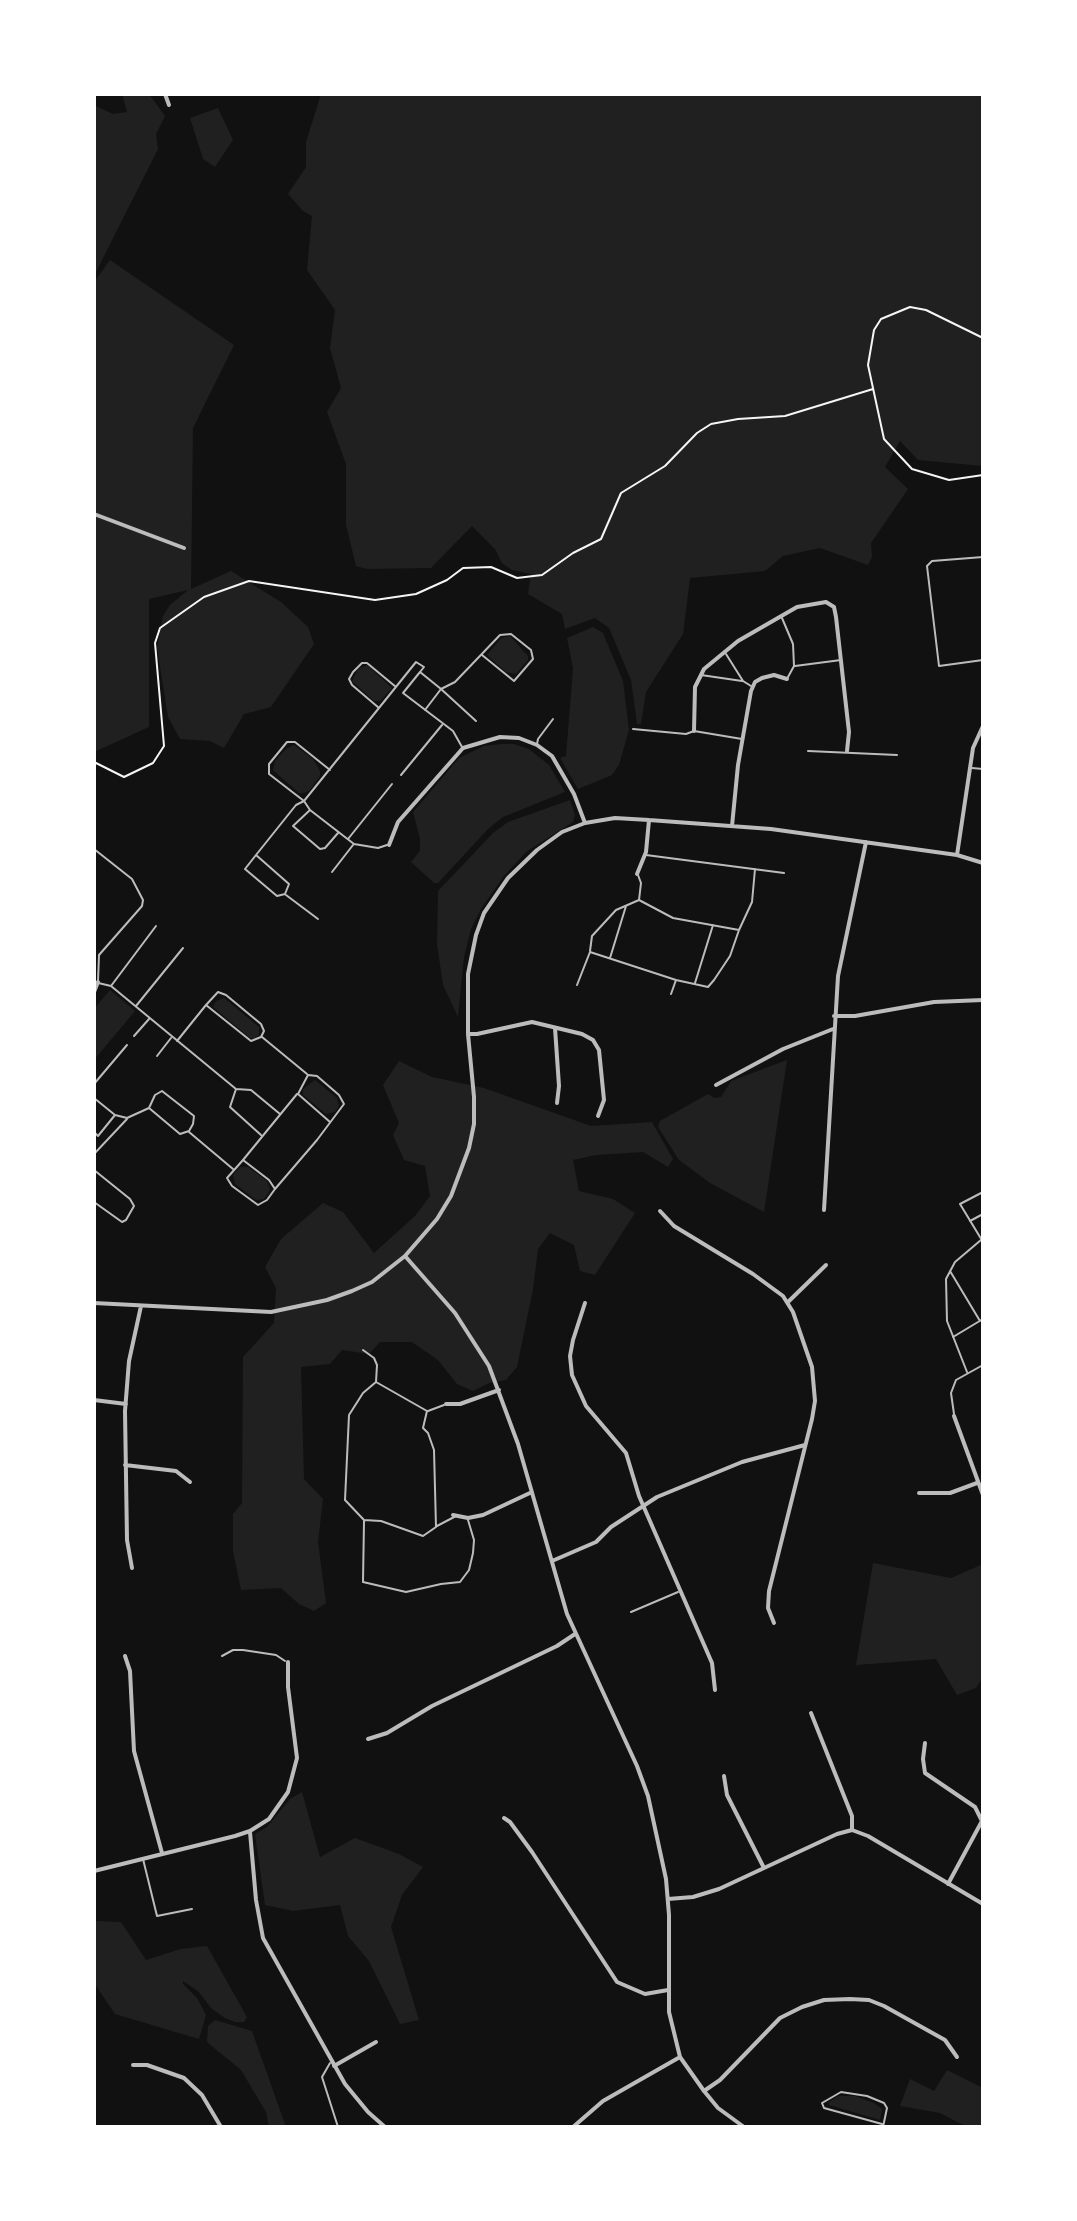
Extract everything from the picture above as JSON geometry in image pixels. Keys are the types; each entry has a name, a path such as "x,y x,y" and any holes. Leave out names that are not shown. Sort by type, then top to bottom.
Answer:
{"street":[{"path":"165,94 169,105"},
{"path":"94,514 184,548"},
{"path":"694,731 695,687 699,675 724,651 797,607 830,603 836,617 841,660 849,732 847,751"},
{"path":"732,826 738,765 752,687 757,680 768,676 787,679"},
{"path":"957,855 973,748 983,726"},
{"path":"389,845 398,822 463,748 500,737 519,738 537,745 552,756 562,769 585,823"},
{"path":"94,1303 271,1312 327,1300 352,1291 372,1282 405,1256 437,1219 451,1196 469,1148 474,1124 474,1097 468,1034 468,974 484,913 508,878 537,850 562,832 585,823 615,818 732,826 957,855 983,863"},
{"path":"637,874 644,855 649,820"},
{"path":"824,1210 838,976 866,842"},
{"path":"94,992 96,982"},
{"path":"834,1016 855,1016 934,1002 983,1000"},
{"path":"468,1034 532,1022 582,1034 597,1044 604,1100 598,1116"},
{"path":"555,1028 559,1086 557,1103"},
{"path":"716,1085 783,1049 833,1029"},
{"path":"660,1211 674,1226 753,1274 788,1302 808,1352 815,1385 812,1419 769,1591 768,1608 774,1623"},
{"path":"405,1256 469,1332 499,1390 575,1634 632,1753 652,1807 668,1899 668,1990 673,2033 680,2057 712,2101 740,2126"},
{"path":"788,1302 826,1265"},
{"path":"585,1303 572,1348 572,1375 586,1406 626,1453 642,1504 712,1663 715,1690"},
{"path":"132,1568 127,1540 126,1404 129,1361 141,1306"},
{"path":"446,1404 460,1404 499,1390"},
{"path":"94,1400 126,1404"},
{"path":"954,1416 983,1495"},
{"path":"552,1561 596,1542 642,1504 742,1462 805,1445"},
{"path":"125,1465 176,1471 190,1482"},
{"path":"919,1493 950,1493 977,1483"},
{"path":"454,1516 468,1518 493,1512 532,1492"},
{"path":"368,1739 387,1733 432,1706 557,1646 575,1634"},
{"path":"125,1656 130,1671 134,1751 162,1854"},
{"path":"94,1871 250,1831 269,1819 279,1808 293,1778 297,1758 288,1662"},
{"path":"811,1713 852,1816 852,1830"},
{"path":"925,1743 925,1773 975,1807 982,1821 948,1884"},
{"path":"724,1776 727,1795 764,1869"},
{"path":"504,1818 532,1852 617,1982 645,1994 668,1990"},
{"path":"668,1899 693,1897 719,1889 837,1834 852,1830 868,1836 983,1904"},
{"path":"250,1831 263,1938 333,2064 368,2112 385,2127"},
{"path":"704,2091 720,2080 780,2018 824,2000 859,1999 884,2006 945,2040 957,2057"},
{"path":"333,2064 376,2042"},
{"path":"573,2127 603,2101 680,2057"},
{"path":"133,2065 147,2065 184,2078 202,2095 221,2127"}],"lane":[{"path":"983,557 932,561 927,566 939,666 983,660"},
{"path":"782,618 793,644 794,666 787,679"},
{"path":"425,710 441,689 455,682 500,635 511,634 531,650 533,659 514,681 482,655"},
{"path":"724,651 743,681 752,687"},
{"path":"794,666 841,660"},
{"path":"285,894 277,896 245,869 296,805 304,801 330,770 416,662 424,667 403,693 453,731 463,748"},
{"path":"379,709 352,685 349,679 353,672 362,663 367,663 397,688"},
{"path":"420,672 476,721"},
{"path":"699,675 743,681"},
{"path":"537,745 553,719"},
{"path":"401,775 443,724"},
{"path":"633,729 686,734 694,731 744,739"},
{"path":"330,770 295,742 287,742 269,764 269,774 348,840 378,848 389,845"},
{"path":"808,751 897,755"},
{"path":"971,767 983,769"},
{"path":"348,840 392,784"},
{"path":"310,810 293,826 312,844 320,849 325,848 338,833"},
{"path":"332,872 354,844"},
{"path":"94,849 132,879 143,900 142,906 99,955 96,982 111,986 236,1089 251,1090 280,1114"},
{"path":"256,855 289,884 285,894"},
{"path":"644,855 784,873"},
{"path":"590,952 708,987 730,956 754,898 755,869"},
{"path":"637,874 641,883 639,900"},
{"path":"285,894 318,919"},
{"path":"639,900 673,918 739,930"},
{"path":"577,985 590,952 592,936 616,910 639,900"},
{"path":"610,959 626,906"},
{"path":"694,984 713,923"},
{"path":"111,986 156,926"},
{"path":"135,1007 183,948"},
{"path":"671,994 676,980"},
{"path":"177,1041 206,1005 218,992 261,1024 264,1031 261,1037 251,1041 206,1005"},
{"path":"134,1036 149,1018"},
{"path":"157,1056 172,1037"},
{"path":"261,1037 308,1075 317,1076 343,1101 342,1109 267,1200 258,1205 232,1186 227,1178 298,1094 308,1075"},
{"path":"94,1084 127,1045"},
{"path":"236,1089 230,1107 262,1136"},
{"path":"94,1154 127,1118 149,1108 155,1095 162,1091 194,1116 189,1131"},
{"path":"298,1094 330,1122"},
{"path":"94,1098 115,1115 127,1118"},
{"path":"149,1108 180,1134 189,1131"},
{"path":"98,1136 115,1115"},
{"path":"189,1131 233,1169"},
{"path":"94,1132 104,1143"},
{"path":"243,1160 269,1180 275,1189"},
{"path":"94,1170 130,1199 134,1206 122,1222 94,1202"},
{"path":"967,1372 947,1321 946,1279 949,1270 966,1252 982,1241 960,1204 983,1192"},
{"path":"970,1221 983,1214"},
{"path":"949,1270 982,1320 953,1337"},
{"path":"363,1350 374,1358 377,1365 376,1382 363,1393 349,1415 345,1500 364,1520 381,1521 423,1536 454,1516"},
{"path":"954,1416 953,1386 959,1376 983,1365"},
{"path":"376,1382 427,1411 446,1404"},
{"path":"427,1411 423,1428 434,1450 436,1527"},
{"path":"364,1520 363,1582 406,1592 460,1582 469,1570 473,1553 474,1540 468,1518"},
{"path":"631,1612 679,1591"},
{"path":"222,1656 233,1650 243,1650 276,1655 288,1662"},
{"path":"143,1859 157,1916 192,1909"},
{"path":"333,2064 322,2077 338,2127"},
{"path":"841,2092 867,2096 884,2103 887,2108 882,2126 824,2108 822,2103 841,2092"}],"path":[{"path":"983,338 926,310 910,307 881,319 874,330 868,365 884,439 912,469 949,480 983,475"},
{"path":"94,762 124,777 153,763 164,746 155,643 160,628 204,597 249,581 375,600 416,594 447,580 463,568 491,567 517,578 542,575 573,553 601,539 621,493 665,466 697,433 711,424 785,416 873,389"}],"shaded area":[{"path":"122,94 149,94 165,116 156,134 158,149 94,276 94,105 113,114 127,112"},
{"path":"321,94 983,94 983,466 918,460 900,441 885,467 908,489 871,543 872,557 868,565 820,548 783,556 765,571 690,578 683,634 646,692 641,724 637,724 631,680 609,628 595,618 565,629 562,614 528,594 531,574 512,570 502,563 495,549 472,526 431,568 367,569 356,566 346,525 346,464 327,412 341,388 330,348 335,310 307,270 312,216 288,194 306,167 306,142"},
{"path":"218,108 233,140 215,167 203,159 190,118"},
{"path":"110,260 234,345 193,428 191,589 231,571 281,602 308,627 314,644 271,707 244,714 224,748 210,741 180,739 168,717 157,648 163,616 170,605 188,590 149,599 149,727 94,752 94,282"},
{"path":"593,627 603,633 623,681 629,730 619,765 612,775 578,789 560,758 566,756 573,668 567,638"},
{"path":"510,636 528,656 516,674 506,672 487,655 501,638"},
{"path":"367,665 392,688 380,701 374,701 352,681 358,669"},
{"path":"502,744 529,749 549,765 565,792 503,817 438,883 434,883 411,862 420,851 413,812 459,758 484,746"},
{"path":"294,745 313,759 320,771 320,776 304,793 299,793 273,770 275,761"},
{"path":"570,800 575,815 573,822 526,852 481,909 471,929 464,957 458,1017 443,985 437,944 438,891 493,833 508,822"},
{"path":"110,990 135,1011 94,1060 94,1009"},
{"path":"224,998 259,1027 259,1035 250,1038 213,1007 216,1001"},
{"path":"787,1060 764,1212 710,1183 679,1160 658,1127 660,1121 708,1094 721,1097 731,1081"},
{"path":"399,1061 432,1077 484,1088 591,1126 652,1122 673,1159 668,1167 643,1152 573,1160 579,1191 613,1199 635,1213 595,1275 580,1271 574,1245 550,1233 538,1249 517,1367 506,1380 489,1383 473,1391 457,1384 438,1360 412,1342 380,1342 369,1354 342,1350 330,1364 301,1367 304,1479 323,1499 318,1542 326,1603 314,1611 299,1604 281,1588 241,1590 233,1551 233,1514 242,1503 243,1357 274,1323 276,1288 265,1267 281,1239 323,1203 343,1212 374,1253 415,1216 430,1196 425,1166 404,1160 393,1135 399,1123 383,1085"},
{"path":"315,1080 337,1098 339,1106 335,1112 326,1114 303,1095 303,1089"},
{"path":"240,1167 248,1167 267,1181 270,1190 264,1199 256,1200 235,1184 233,1175"},
{"path":"873,1563 951,1578 983,1564 983,1677 976,1688 957,1695 936,1659 856,1665"},
{"path":"302,1792 320,1857 355,1838 399,1854 423,1867 402,1895 391,1927 419,2020 400,2024 369,1961 348,1936 340,1905 293,1911 265,1905 255,1834 267,1827 290,1799"},
{"path":"94,1921 121,1922 146,1960 181,1949 207,1946 247,2017 244,2022 225,2018 212,2009 198,1991 183,1981 206,2015 199,2039 115,2014 94,1983"},
{"path":"215,2020 252,2031 286,2127 269,2127 266,2112 241,2070 207,2042 208,2026"},
{"path":"947,2070 983,2088 983,2127 967,2127 940,2113 900,2106 910,2079 934,2091"},
{"path":"838,2096 855,2096 874,2103 882,2109 880,2120 829,2105"}]}
